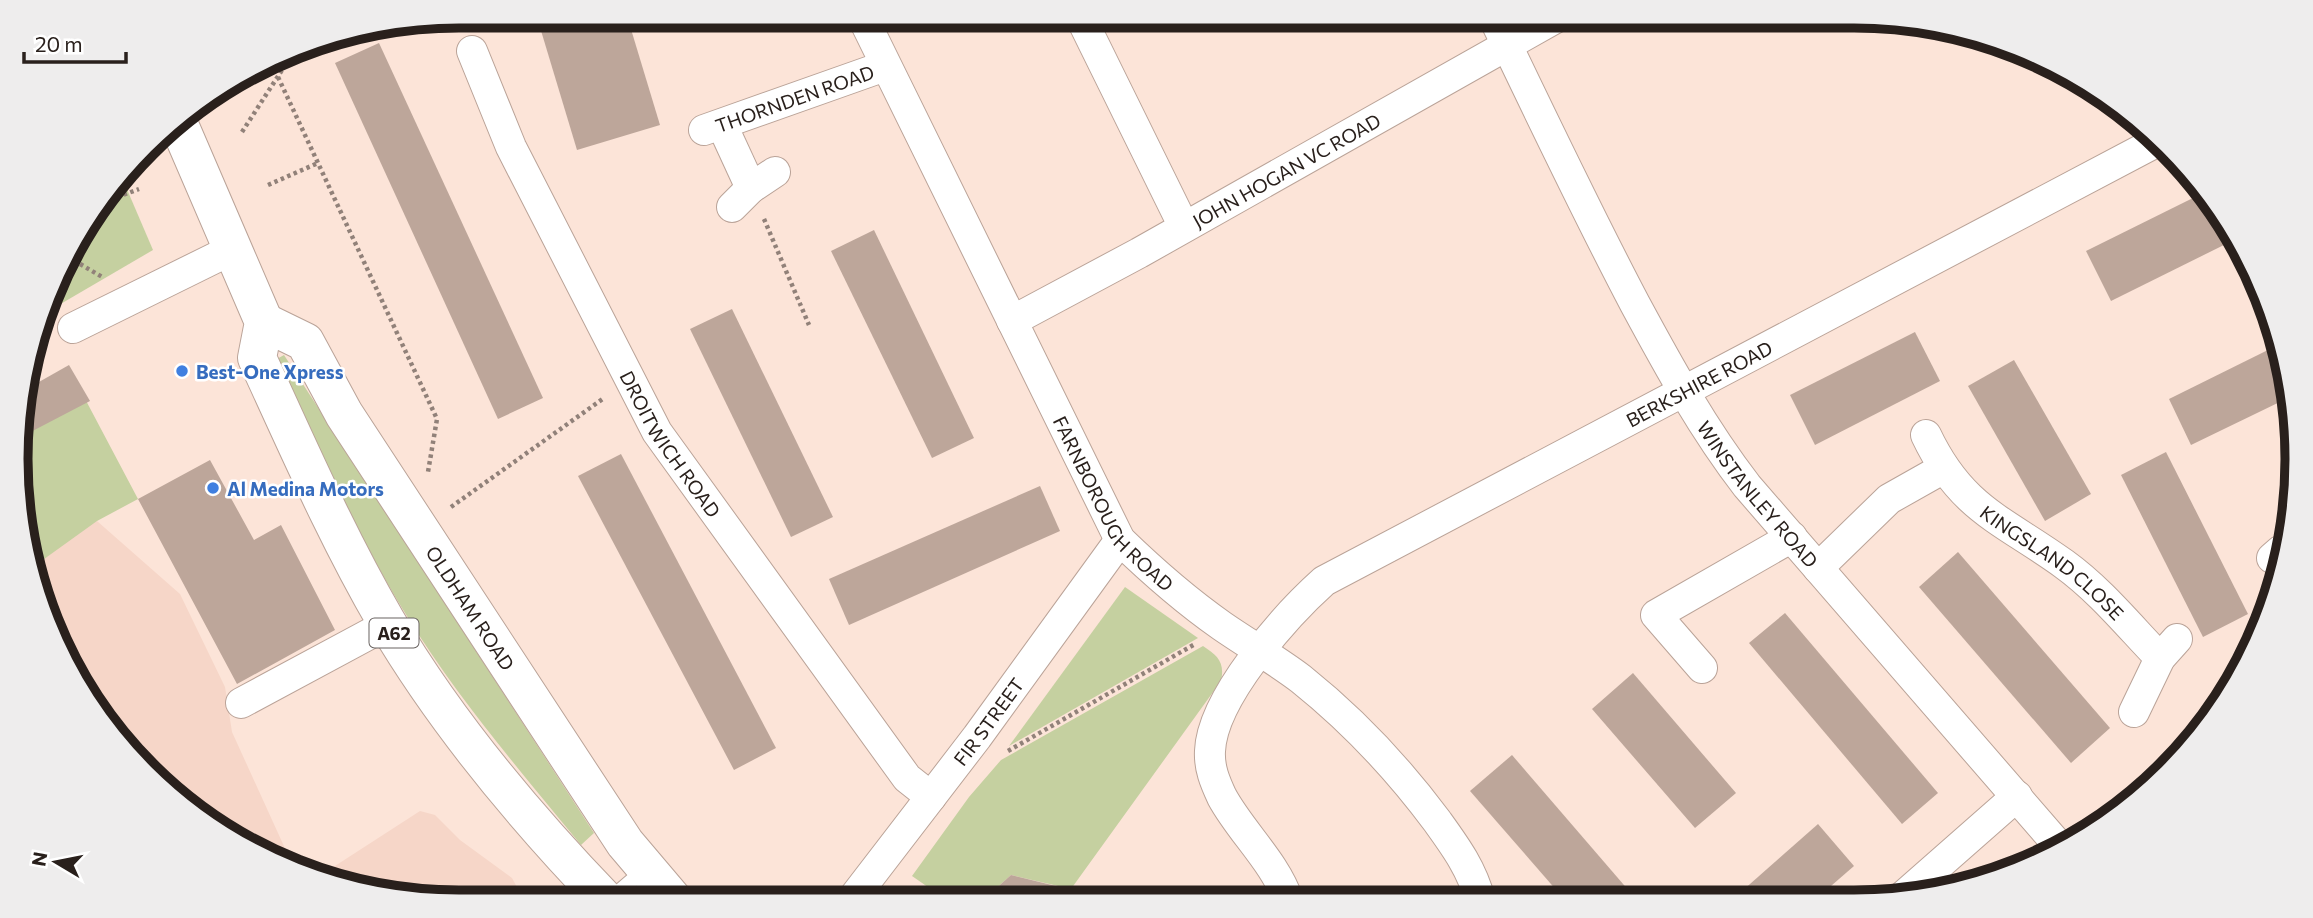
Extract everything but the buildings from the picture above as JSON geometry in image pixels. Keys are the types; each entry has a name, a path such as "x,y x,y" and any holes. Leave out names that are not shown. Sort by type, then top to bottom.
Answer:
{"highway":[{"path":"181,130 264,322"},
{"name":"A62","path":"264,322 257,358 320,494 388,624 436,696 492,770 554,847 595,890"},
{"name":"OLDHAM ROAD","path":"264,322 305,342 344,414 610,821 664,890"}],"street":[{"name":"FARNBOROUGH ROAD","path":"868,28 941,172 1120,540 1153,572 1220,624 1301,679 1337,711 1410,787 1460,852 1478,890"},
{"path":"1086,28 1184,227"},
{"name":"WINSTANLEY ROAD","path":"1499,28 1602,240 1682,391 1735,471 2055,841"},
{"name":"JOHN HOGAN VC ROAD","path":"1012,321 1535,28"},
{"name":"DROITWICH ROAD","path":"472,51 511,147 657,432 907,778 931,797"},
{"name":"THORNDEN ROAD","path":"753,189 713,127 885,66"},
{"name":"BERKSHIRE ROAD","path":"1283,890 1234,817 1210,767 1210,748 1224,708 1262,652 1324,581 2150,145"},
{"path":"73,328 231,250"},
{"name":"KINGSLAND CLOSE","path":"1926,435 1944,468 1980,509 2077,575 2168,648 2134,712"},
{"path":"1818,568 1889,499 1944,468"},
{"path":"1702,668 1656,615 1792,537"},
{"name":"FIR STREET","path":"859,890 977,737 1120,540"},
{"path":"242,703 388,624"},
{"path":"1916,885 2017,796"}],"lane":[{"path":"621,890 645,869"}],"path":[{"path":"242,132 285,65"},
{"path":"278,77 437,419 428,472"},
{"path":"268,185 318,163"},
{"path":"117,197 139,189"},
{"path":"753,189 809,325"},
{"path":"76,261 114,283"},
{"path":"451,507 630,380"},
{"path":"977,737 1003,753 1205,639 1220,624"}],"shaded area":[{"path":"97,521 180,594 225,687 232,732 288,854 243,832 197,801 154,764 117,721 72,650 51,598 36,542"},
{"path":"420,811 435,815 460,840 512,878 518,890 431,889 375,882 329,870"}],"green space":[{"path":"126,186 153,250 56,307 86,243"},
{"path":"284,355 594,833 581,845 470,708 391,590 275,360"},
{"path":"83,395 138,499 97,521 41,562 29,487 30,426"},
{"path":"1125,587 1198,638 1009,746"},
{"path":"1203,646 1213,653 1221,664 1221,681 1071,889 1011,875 994,890 932,890 912,876 969,797 1001,760"}],"place":[{"name":"Best-One Xpress","path":"182,371"},
{"name":"Al Medina Motors","path":"213,488"}]}
